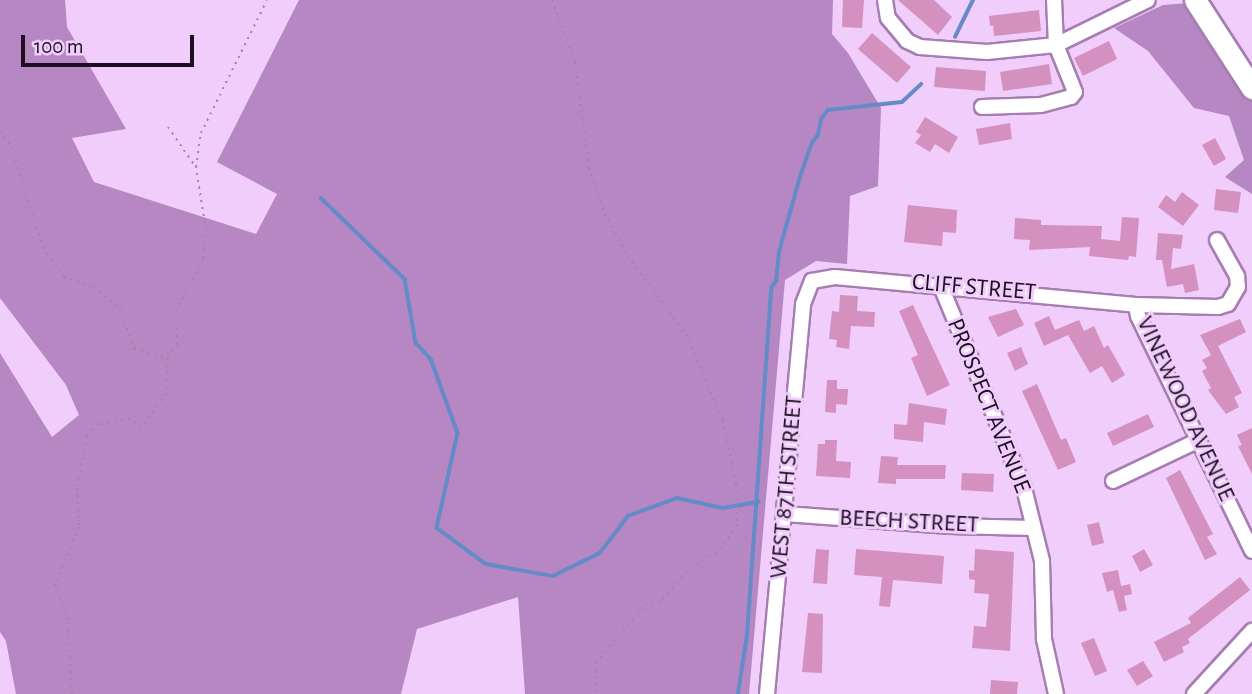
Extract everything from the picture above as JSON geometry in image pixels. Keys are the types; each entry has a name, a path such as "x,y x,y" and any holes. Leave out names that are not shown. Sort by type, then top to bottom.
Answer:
{"main road":[{"path":"1195,0 1252,88"}],"street":[{"path":"885,0 888,18 894,29 907,41 919,47 1004,52 1056,45 1147,0"},
{"path":"982,107 1041,105 1072,97 1075,92 1056,45 1054,0"},
{"name":"CLIFF STREET","path":"812,281 835,277 940,284 1136,305 1218,307 1228,304 1238,287 1237,276 1217,240"},
{"name":"WEST 87TH STREET","path":"767,694 803,304 812,281"},
{"name":"PROSPECT AVENUE","path":"940,284 1015,461 1042,561 1044,639 1056,694"},
{"name":"VINEWOOD AVENUE","path":"1136,305 1138,316 1252,551"},
{"path":"1113,481 1199,440"},
{"name":"BEECH STREET","path":"785,514 950,526 1033,527"},
{"path":"1194,694 1252,631"}],"path":[{"path":"72,694 68,622 55,584 79,527 77,488 88,436 97,424 130,419 141,428 166,394 168,358 177,344 176,311 204,258 206,230 196,167 201,133 267,0"},
{"path":"552,0 575,62 589,168 605,214 628,256 686,334 696,355 723,420 737,495 737,524 722,548 687,571 660,603 648,603 619,634 597,662 595,694"},
{"path":"167,127 196,167"},
{"path":"0,131 11,147 43,247 64,277 94,287 120,308 134,349 168,358"}],"shaded area":[{"path":"0,0 65,0 67,27 126,129 72,138 94,182 256,234 277,194 217,162 299,0 833,0 832,34 848,53 881,108 878,186 850,196 847,264 816,261 785,280 749,694 525,694 518,597 417,629 401,694 16,694 6,641 0,632 0,353 52,437 79,415 66,385 0,298"},
{"path":"1190,3 1252,98 1252,194 1225,177 1244,160 1229,116 1194,108 1148,51 1114,28 1163,5"}],"building":[{"path":"843,0 864,0 862,28 842,27"},
{"path":"898,0 934,0 952,17 938,35"},
{"path":"1039,10 1041,31 994,36 989,16"},
{"path":"872,33 911,67 897,83 858,49"},
{"path":"1109,41 1117,59 1083,76 1074,58"},
{"path":"1049,64 1052,84 1003,91 1000,72"},
{"path":"936,67 986,71 985,91 934,87"},
{"path":"925,117 958,137 949,153 935,144 930,152 915,143 921,135 916,132"},
{"path":"1010,123 1012,139 979,145 976,129"},
{"path":"1215,138 1226,159 1214,166 1202,145"},
{"path":"1216,189 1241,192 1238,213 1214,210"},
{"path":"1182,192 1199,205 1183,226 1158,207 1166,195 1175,202"},
{"path":"908,205 957,210 956,233 943,232 942,246 904,242"},
{"path":"1122,217 1139,218 1136,257 1129,256 1128,260 1089,256 1090,247 1029,250 1030,240 1014,239 1015,218 1041,220 1041,225 1102,226 1101,239 1120,241"},
{"path":"1158,233 1183,235 1181,249 1173,248 1171,269 1194,264 1199,290 1185,293 1183,284 1167,287 1162,260 1156,260"},
{"path":"840,295 858,296 857,311 875,312 874,327 851,326 849,349 836,347 837,340 829,339 832,311 839,312"},
{"path":"913,305 950,385 927,396 911,358 918,355 899,311"},
{"path":"1016,309 1024,325 998,337 988,317"},
{"path":"1049,316 1055,330 1079,320 1084,331 1094,326 1104,348 1108,345 1125,375 1112,383 1102,366 1090,373 1068,335 1044,346 1034,323"},
{"path":"1240,319 1246,332 1218,346 1242,393 1234,397 1239,407 1226,414 1208,390 1211,388 1202,371 1207,368 1202,360 1211,355 1200,335"},
{"path":"1021,347 1028,364 1015,371 1007,353"},
{"path":"827,380 837,380 837,389 848,389 847,405 836,404 836,413 825,412"},
{"path":"1037,384 1061,440 1066,438 1076,462 1058,470 1022,391"},
{"path":"909,403 947,409 945,425 924,422 923,442 894,439 894,424 907,425"},
{"path":"1148,414 1154,427 1113,446 1107,433"},
{"path":"1252,428 1252,474 1238,446 1242,445 1237,435"},
{"path":"825,440 837,440 836,461 851,462 850,478 816,476 818,444 825,444"},
{"path":"881,456 898,457 897,465 946,465 945,479 896,479 896,484 878,483"},
{"path":"1180,470 1213,534 1207,537 1217,554 1205,560 1166,478"},
{"path":"962,473 994,474 993,492 961,490"},
{"path":"1099,522 1104,543 1092,546 1087,525"},
{"path":"816,549 829,550 827,584 813,583"},
{"path":"856,549 944,556 942,584 893,580 890,607 879,606 882,577 854,575"},
{"path":"975,549 1014,552 1010,651 972,648 974,626 986,627 989,594 974,593 975,580 969,579 969,570 974,571"},
{"path":"1144,549 1153,565 1140,572 1132,556"},
{"path":"1118,570 1121,586 1130,584 1132,594 1124,596 1127,610 1119,612 1113,590 1107,592 1102,573"},
{"path":"1240,577 1250,590 1188,639 1190,643 1182,647 1184,652 1164,662 1154,642 1191,623 1188,618"},
{"path":"808,613 823,614 822,673 802,672"},
{"path":"1094,638 1107,671 1095,676 1081,643"},
{"path":"1143,661 1153,676 1137,686 1127,670"},
{"path":"991,680 1018,682 1017,694 990,694"}],"waterway":[{"path":"955,37 973,0"},
{"path":"738,694 747,635 771,288 776,281 779,252 800,177 812,143 818,135 821,119 828,110 902,102 921,84"},
{"path":"321,198 405,279 416,343 431,359 458,433 437,528 486,564 553,576 600,553 628,516 677,498 723,508 758,502"}]}
